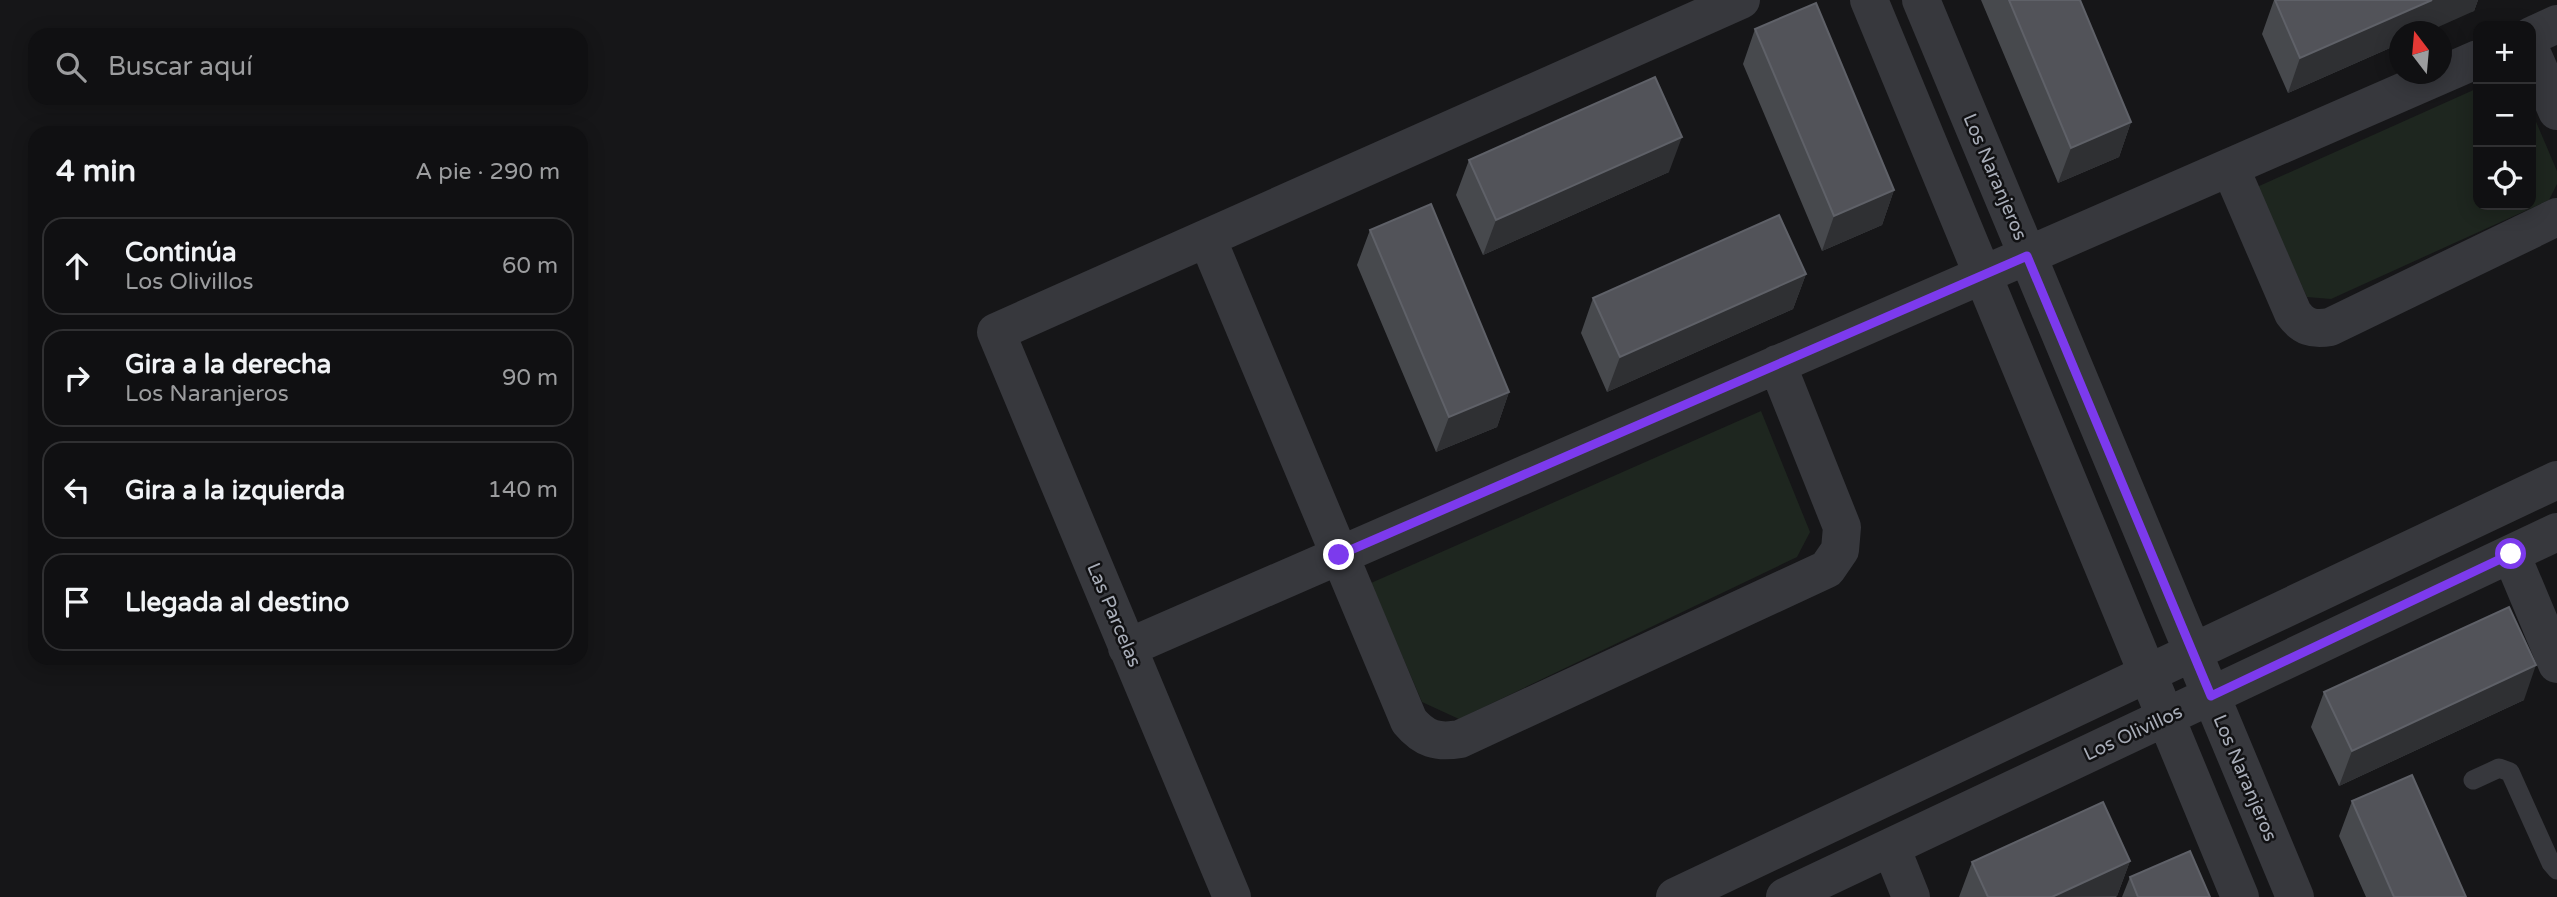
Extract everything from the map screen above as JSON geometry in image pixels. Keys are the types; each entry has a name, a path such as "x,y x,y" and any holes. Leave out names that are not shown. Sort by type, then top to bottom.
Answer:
{"street":[{"path":"1741,0 1206,238 1409,721 1418,732 1430,740 1445,742 1460,739 1817,576 1835,561 1840,551 1842,527 1777,364"},
{"path":"1869,0 2240,897"},
{"name":"Los Naranjeros","path":"1921,0 2295,897"},
{"path":"2536,34 2557,24"},
{"path":"1127,648 2473,61"},
{"path":"2536,63 2557,111"},
{"path":"2230,167 2293,313 2307,327 2318,329 2330,327 2557,218"},
{"name":"Las Parcelas","path":"1206,238 996,332 1231,897"},
{"path":"1675,897 2557,480"},
{"name":"Los Olivillos","path":"1785,897 2557,532"},
{"path":"2511,554 2557,664"},
{"path":"1891,847 1911,897"}],"lane":[{"path":"2473,780 2500,768 2510,772 2551,863 2557,870"}],"shaded area":[{"path":"2473,90 2473,210 2527,210 2331,299 2307,297 2257,187"},
{"path":"2536,122 2557,171 2557,184 2549,200 2536,206"},
{"path":"1761,411 1810,532 1797,557 1459,719 1422,702 1371,583"}],"building":[{"path":"2009,0 2080,0 2131,122 2071,148"},
{"path":"2275,0 2432,0 2300,58"},
{"path":"1816,3 1894,190 1834,216 1755,29"},
{"path":"1655,77 1682,137 1496,220 1469,160"},
{"path":"1431,204 1509,392 1449,417 1370,230"},
{"path":"1779,215 1806,274 1620,357 1593,298"},
{"path":"2509,607 2536,665 2352,751 2324,692"},
{"path":"2412,775 2466,897 2394,897 2352,801"},
{"path":"2103,802 2130,861 2052,897 1988,897 1972,862"},
{"path":"2190,851 2210,897 2138,897 2130,877"}],"route":[{"path":"1339,555 2027,256 2211,696 2511,554"}]}
